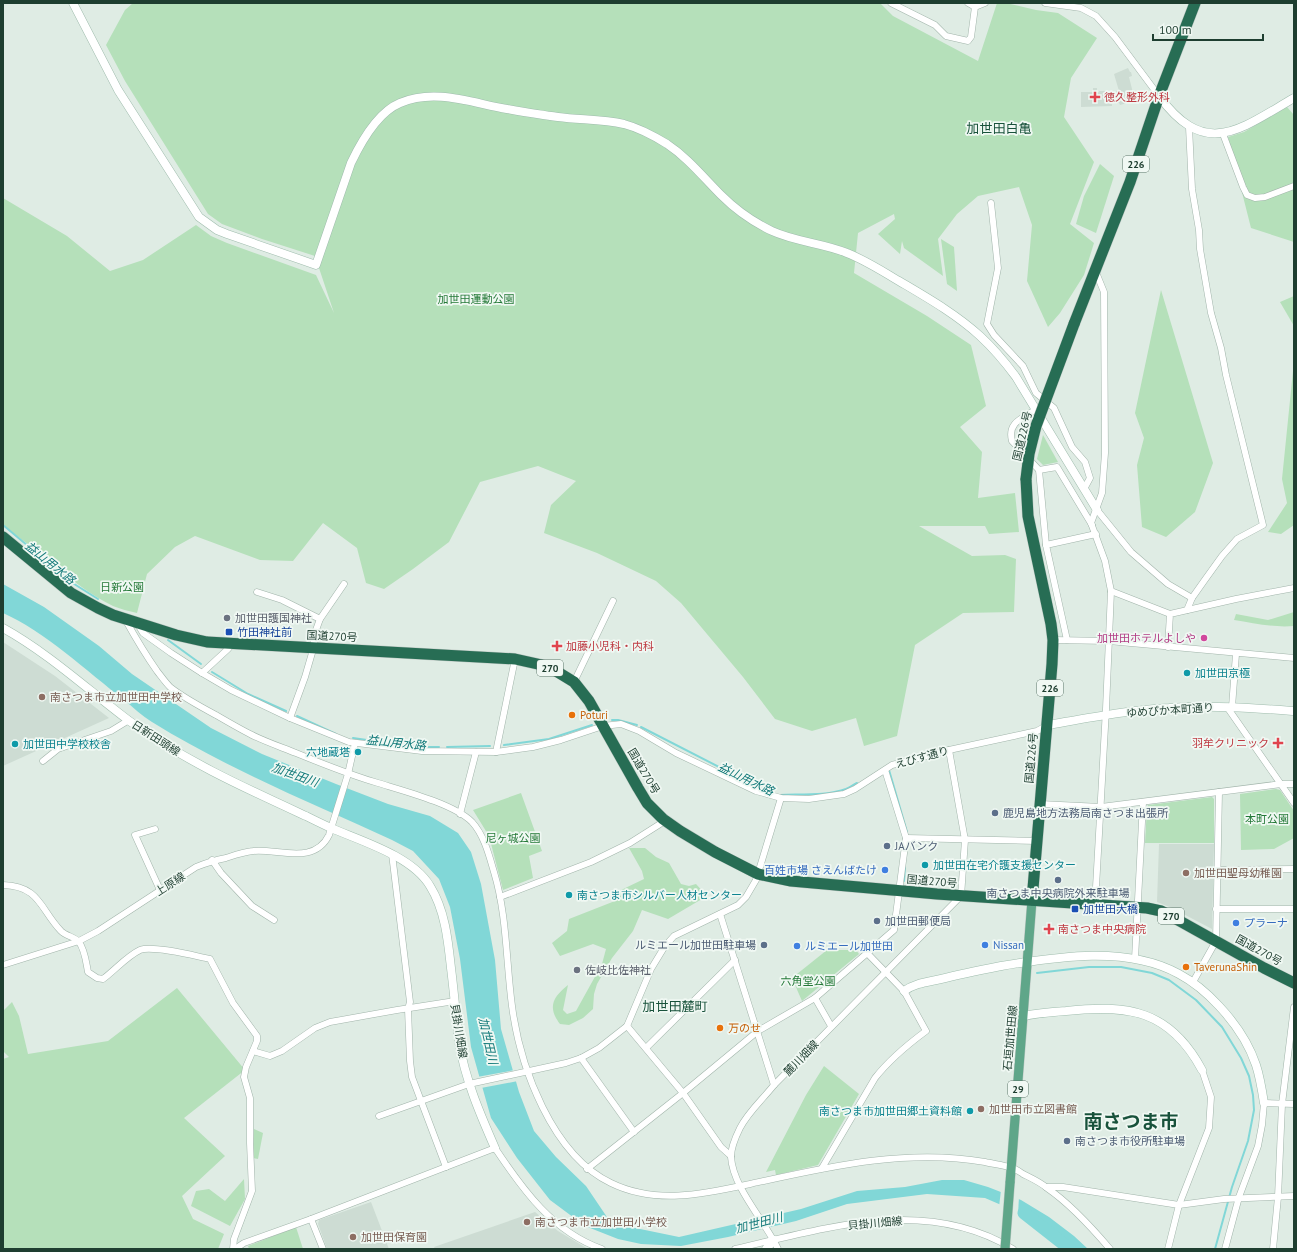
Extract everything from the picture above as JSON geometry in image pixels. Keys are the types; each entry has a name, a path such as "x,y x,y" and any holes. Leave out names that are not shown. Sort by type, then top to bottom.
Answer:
{"highway":[{"name":"国道226号","path":"1032,900 1048,725 1053,640 1051,624 1028,516 1026,478 1029,454 1036,426 1074,324 1130,182 1159,96 1195,3"},
{"name":"国道270号","path":"3,537 71,593 98,608 176,635 207,642 515,659 542,665 560,673 574,682 589,701 647,803 663,819 680,831 758,874 791,881 961,896 1138,907 1161,911 1294,983"}],"main road":[{"name":"石垣加世田線","path":"1005,1249 1032,900"}],"street":[{"path":"73,3 118,90 199,217 217,230 316,265 356,152 383,113 400,103 438,96 454,97 514,110 560,117 618,123 647,133 668,144 689,161 736,209 753,221 772,231 793,239 847,253 871,264 962,322 980,336 1016,377 1037,409 1097,510 1135,556 1168,584 1192,598"},
{"path":"891,3 935,25 946,36 968,41 971,37 975,7"},
{"path":"968,3 975,7"},
{"path":"975,7 985,3"},
{"path":"1045,3 1081,8 1096,16 1115,37 1169,109 1189,127 1208,134 1222,134 1236,131 1294,98"},
{"path":"1187,610 1192,598 1222,556 1237,539 1263,525 1226,375 1221,348 1211,313 1192,189 1189,127"},
{"path":"1222,134 1247,195 1256,198 1265,197 1294,186"},
{"path":"991,203 998,268 987,324 994,336 1023,366 1036,393 1054,408 1072,447 1085,462 1090,478 1084,488"},
{"path":"1092,524 1102,493 1105,453 1104,292 1095,270"},
{"path":"1037,409 1014,423 1011,428 1011,435 1012,441 1039,470 1046,545 1067,640"},
{"path":"1039,470 1057,467 1092,524 1106,567 1111,591 1106,715 1095,904"},
{"path":"1046,545 1096,534"},
{"path":"290,718 305,678 320,619 344,584"},
{"path":"1111,591 1170,614 1294,588"},
{"path":"258,592 282,600 320,619"},
{"path":"574,682 613,601"},
{"path":"1168,647 1170,614"},
{"path":"124,618 150,661 168,685 201,707 254,736 347,776 442,804 472,822 481,835 488,852 500,897 505,929 512,1006 526,1072 552,1126 573,1154 587,1169 609,1183 621,1188 650,1196 680,1196 741,1188 822,1168 881,1160 936,1157 964,1159 1012,1168 1046,1187 1071,1208 1110,1249"},
{"name":"えびす通り","path":"136,621 143,633 202,673 231,690 290,718 348,742 422,752 496,752 533,747 562,740 603,726 621,724 639,731 676,753 756,792 781,798 809,799 844,794 855,789 892,765 949,750 1037,731 1048,725"},
{"name":"日新田頭線","path":"3,628 37,650 129,720 185,756 217,774 329,825"},
{"path":"1053,640 1109,641 1236,654 1294,658"},
{"path":"202,673 228,649 232,643"},
{"path":"1236,654 1230,707 1294,803"},
{"path":"496,752 515,659"},
{"name":"ゆめぴか本町通り","path":"1048,725 1106,715 1168,708 1230,707 1294,711"},
{"path":"44,761 58,749 111,731 129,720"},
{"name":"上原線","path":"3,964 79,941 98,931 196,867 212,860 254,850 291,854 307,852 318,848 325,842 329,825 347,776 355,743"},
{"path":"949,750 965,840 961,896"},
{"path":"460,814 476,752"},
{"path":"587,1169 758,1031 815,998 894,930 906,838 885,770"},
{"path":"1040,804 1101,807 1281,784 1294,784"},
{"path":"1193,982 1216,941 1219,792"},
{"path":"379,1116 472,1083 566,1063 581,1058 599,1048 627,1026 651,969 665,946 674,936 720,914 738,904 746,897 758,874 781,798"},
{"path":"1135,959 1143,802"},
{"path":"500,897 630,843 660,824 663,819"},
{"name":"貝掛川畑線","path":"329,825 392,854 420,873 430,884 441,910 447,935 460,1044 472,1083 477,1107 495,1148 518,1182 538,1207 576,1237 602,1249"},
{"path":"155,829 135,835 160,890"},
{"path":"906,838 1037,841"},
{"path":"392,854 410,1002 408,1009 412,1077 446,1168"},
{"path":"212,860 226,879 252,906 274,920"},
{"path":"1217,870 1294,869"},
{"path":"3,885 10,885 24,889 36,896 62,932 79,941 85,955 88,972 94,977 100,979 106,977 135,953 147,949 168,951 210,960 233,1003 257,1036 257,1041 246,1067 244,1077 250,1098 252,1191 234,1239 234,1249"},
{"name":"麓川畑線","path":"731,1156 740,1128 774,1085 961,896"},
{"path":"1216,909 1294,909"},
{"path":"720,914 774,1085"},
{"path":"822,1168 875,1078 885,1065 926,1030 904,991 867,953"},
{"path":"904,991 917,984 971,972 1066,958 1101,956 1135,959 1164,966 1193,982 1225,1013 1247,1045 1256,1063 1264,1103 1258,1146 1237,1198 1225,1249"},
{"path":"646,1048 735,960"},
{"path":"815,998 832,1026"},
{"path":"253,1051 270,1056 282,1051 315,1028 330,1022 455,1001"},
{"path":"1273,1249 1278,1197 1282,1104 1294,1007"},
{"path":"1024,1013 1114,1008 1144,1014 1165,1026 1190,1050 1202,1070 1211,1097 1209,1128 1179,1205 1168,1249"},
{"path":"627,1026 683,1093 721,1147 731,1156 734,1171 741,1188 773,1238 778,1249"},
{"path":"581,1058 634,1132"},
{"path":"1264,1103 1294,1104"},
{"path":"234,1249 244,1243 446,1168 495,1148"},
{"path":"1046,1187 1063,1187 1179,1205 1224,1199 1294,1196"},
{"path":"311,1219 323,1249"},
{"name":"貝掛川畑線","path":"735,1249 773,1238 877,1220 925,1220 951,1225 987,1235 1013,1249"},
{"path":"766,1249 773,1238"}],"shaded area":[{"name":"徳久整形外科","path":"1128,68 1132,76 1129,77 1134,97 1137,96 1138,100 1120,105 1119,103 1112,103 1112,106 1081,107 1081,92 1093,92 1093,88 1097,88 1097,93 1099,91 1109,91 1109,99 1118,99 1116,91 1119,91 1114,74"},
{"name":"南さつま市立加世田中学校","path":"3,642 55,676 109,718 3,766"},
{"name":"加世田聖母幼稚園","path":"1159,844 1214,844 1212,929 1172,908 1157,902"},
{"name":"加世田保育園","path":"371,1202 389,1249 327,1249 318,1224 319,1220"},
{"name":"南さつま市立加世田小学校","path":"535,1212 558,1231 588,1249 435,1249 434,1247"}],"green space":[{"path":"133,3 880,3 893,16 978,61 997,3 1006,3 1036,10 1058,13 1097,38 1071,78 1064,117 1094,162 1070,224 1094,243 1084,275 1060,313 1048,327 1027,281 1032,225 1019,187 978,196 957,214 938,239 943,276 904,248 902,241 900,254 878,234 895,219 894,214 858,233 854,273 927,316 971,345 986,406 960,427 982,452 978,498 1015,493 1019,532 989,534 985,526 919,526 972,556 1005,555 1016,559 1014,612 963,613 915,645 897,736 864,746 856,718 812,731 775,719 743,677 681,603 656,581 597,553 544,533 551,505 576,481 538,466 480,482 449,542 384,589 366,583 357,548 323,523 293,561 260,560 195,536 175,547 147,574 137,613 113,606 84,589 3,526 3,198 67,236 110,271 143,260 196,225 211,236 227,243 316,275 334,313 315,256 222,224 208,214 125,81 106,45 125,10"},
{"path":"1287,107 1294,115 1294,242 1251,228 1228,137 1244,132"},
{"path":"1100,164 1114,176 1096,233 1076,224 1084,196"},
{"path":"941,239 954,247 957,291 947,284"},
{"path":"1161,290 1213,463 1195,512 1166,537 1142,527 1137,465 1144,438 1135,413"},
{"path":"1294,296 1294,326 1280,302"},
{"path":"1294,361 1294,525 1281,534 1268,532 1287,503 1282,479"},
{"path":"1043,435 1058,462 1043,465 1037,459"},
{"path":"1294,612 1294,626 1272,626 1234,620 1236,614 1268,620"},
{"name":"本町公園","path":"1276,789 1280,790 1294,811 1294,838 1274,849 1241,850 1240,794"},
{"name":"尼ヶ城公園","path":"521,793 542,851 529,856 533,878 503,890 489,836 473,810"},
{"path":"1212,797 1214,799 1214,843 1145,843 1148,805"},
{"path":"629,848 645,848 656,857 669,863 681,884 689,886 696,884 707,896 668,919 642,910 633,931 612,958 597,984 594,994 593,1009 583,1018 569,1025 560,1024 556,1018 553,1007 555,998 568,985 563,1010 567,1014 576,1011 602,964 606,949 593,944 560,956 552,943 567,931 569,919 620,899 619,891 644,879 642,871"},
{"name":"六角堂公園","path":"827,950 856,950 859,954 802,1001 792,978"},
{"path":"177,988 245,1070 184,1118 225,1156 182,1196 193,1219 224,1234 218,1249 3,1249 3,1059 9,1057 3,1051 3,1011 12,1002 19,1016 28,1054 108,1041"},
{"path":"824,1066 859,1094 818,1165 776,1175 775,1170 766,1172 806,1095"},
{"path":"254,1129 263,1133 258,1159 253,1158"},
{"path":"244,1179 245,1199 230,1226 191,1206 196,1191 209,1189 225,1201"},
{"path":"296,1227 303,1249 249,1249 248,1246"}],"water":[{"path":"3,584 44,607 99,646 132,674 211,728 262,754 336,784 388,804 430,816 458,833 471,852 481,884 495,960 501,1029 519,1092 534,1131 556,1157 586,1186 611,1223 679,1237 801,1209 857,1191 905,1187 942,1180 964,1180 988,1187 1021,1200 1049,1217 1088,1249 1071,1249 1050,1231 1022,1214 985,1198 927,1194 847,1204 796,1221 681,1246 641,1244 618,1239 585,1226 550,1200 517,1158 491,1118 471,1047 460,959 450,907 439,879 413,851 240,770 148,720 50,641 34,630 3,613"}],"pier":[{"path":"515,1070 518,1081 481,1088 477,1077"},
{"path":"1001,1190 1019,1197 1018,1214 999,1207"}],"waterway":[{"name":"益山用水路","path":"3,525 71,582 98,599"},
{"name":"益山用水路","path":"168,640 201,664"},
{"name":"益山用水路","path":"212,672 248,694 286,711"},
{"name":"益山用水路","path":"297,716 336,734"},
{"name":"益山用水路","path":"612,720 637,725"},
{"name":"益山用水路","path":"504,745 549,739 592,725"},
{"name":"益山用水路","path":"641,727 764,790"},
{"name":"益山用水路","path":"353,738 415,747 439,747"},
{"name":"益山用水路","path":"447,747 490,746"},
{"path":"889,770 907,832"},
{"name":"益山用水路","path":"780,795 831,793 846,789 857,783"},
{"path":"904,881 905,867"},
{"path":"1037,973 1089,967 1121,967 1152,973 1169,980 1196,1000 1222,1027 1241,1058 1249,1076 1254,1110 1248,1141 1232,1187 1215,1249"},
{"name":"加世田川","path":"1024,1213 1070,1249"}],"place":[{"name":"徳久整形外科","path":"1095,97"},
{"name":"加世田護国神社","path":"227,618"},
{"name":"竹田神社前","path":"229,632"},
{"name":"加世田ホテルよしや","path":"1204,638"},
{"name":"加藤小児科・内科","path":"557,646"},
{"name":"加世田京極","path":"1187,673"},
{"name":"南さつま市立加世田中学校","path":"42,697"},
{"name":"Poturi","path":"572,715"},
{"name":"羽牟クリニック","path":"1278,743"},
{"name":"加世田中学校校舎","path":"15,744"},
{"name":"六地蔵塔","path":"358,752"},
{"name":"鹿児島地方法務局南さつま出張所","path":"995,813"},
{"name":"JAバンク","path":"887,846"},
{"name":"加世田在宅介護支援センター","path":"925,865"},
{"name":"百姓市場 さえんばたけ","path":"885,870"},
{"name":"加世田聖母幼稚園","path":"1186,873"},
{"name":"南さつま中央病院外来駐車場","path":"1058,880"},
{"name":"南さつま市シルバー人材センター","path":"569,895"},
{"name":"加世田大橋","path":"1075,909"},
{"name":"加世田郵便局","path":"877,921"},
{"name":"プラーナ","path":"1236,923"},
{"name":"南さつま中央病院","path":"1049,929"},
{"name":"ルミエール加世田駐車場","path":"764,945"},
{"name":"Nissan","path":"985,945"},
{"name":"ルミエール加世田","path":"797,946"},
{"name":"TaverunaShin","path":"1186,967"},
{"name":"佐岐比佐神社","path":"577,970"},
{"name":"万のせ","path":"720,1028"},
{"name":"加世田市立図書館","path":"981,1109"},
{"name":"南さつま市加世田郷土資料館","path":"970,1111"},
{"name":"南さつま市役所駐車場","path":"1067,1141"},
{"name":"南さつま市立加世田小学校","path":"527,1222"},
{"name":"加世田保育園","path":"353,1237"}],"district":[{"name":"加世田白亀","path":"999,128"},
{"name":"加世田麓町","path":"675,1006"},
{"name":"南さつま市","path":"1131,1121"}],"park label":[{"name":"加世田運動公園","path":"476,299"},
{"name":"日新公園","path":"122,587"}]}
